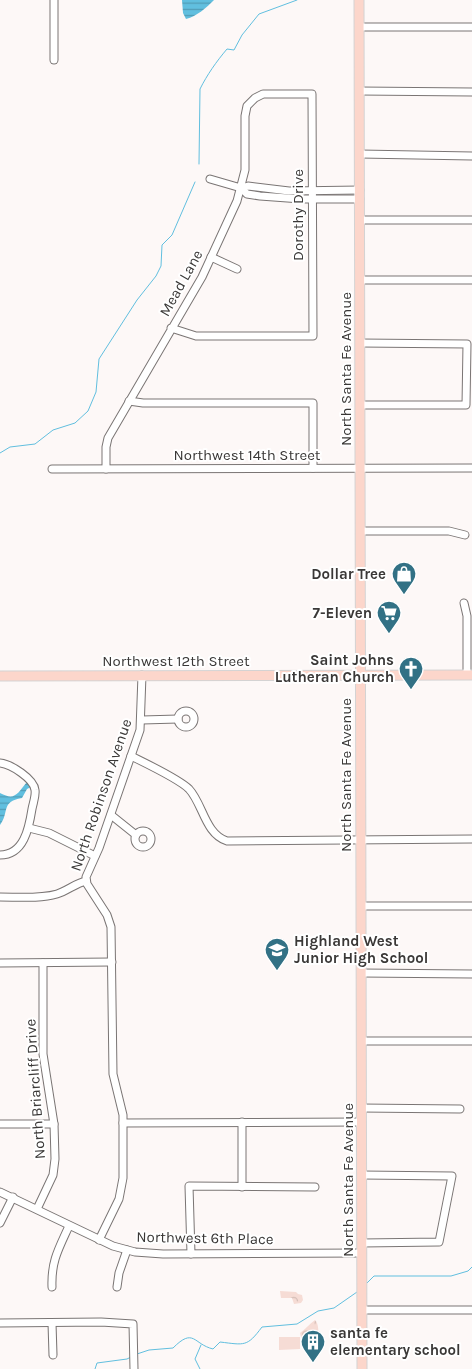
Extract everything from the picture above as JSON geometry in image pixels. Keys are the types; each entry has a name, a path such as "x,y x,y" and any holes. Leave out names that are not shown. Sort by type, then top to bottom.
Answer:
{"main road":[{"name":"North Santa Fe Avenue","path":"359,0 362,1369"},
{"name":"Northwest 12th Street","path":"0,676 470,675"}],"street":[{"path":"54,0 54,60"},
{"path":"359,27 472,28"},
{"path":"359,91 472,92"},
{"name":"Mead Lane","path":"106,469 107,442 202,277 237,201 245,170 245,116 247,106 259,95 312,94"},
{"name":"Dorothy Drive","path":"172,328 184,334 196,336 313,336 312,94"},
{"path":"360,154 472,156"},
{"path":"210,179 241,188 247,194 260,196 312,199 360,195"},
{"path":"241,188 248,186 276,190 360,195"},
{"path":"360,220 472,220"},
{"path":"211,257 237,269"},
{"path":"360,280 472,280"},
{"path":"360,343 466,344 466,405 360,405"},
{"path":"129,401 142,404 313,403 313,468"},
{"name":"Northwest 14th Street","path":"52,469 472,468"},
{"path":"360,531 449,531 465,535"},
{"path":"464,603 467,616 470,675"},
{"name":"North Robinson Avenue","path":"99,1240 121,1192 123,1178 123,1123 121,1103 113,1074 112,936 108,915 86,881 140,730 142,720 142,675"},
{"path":"142,720 178,719"},
{"path":"131,756 188,788 214,832 230,842 472,839"},
{"path":"0,763 11,766 33,783 35,795 29,828 15,852 0,855"},
{"path":"110,815 136,835"},
{"path":"29,828 49,833 95,856"},
{"path":"0,897 51,896 86,881"},
{"path":"361,906 472,906"},
{"path":"0,963 112,962"},
{"name":"North Briarcliff Drive","path":"37,1210 54,1172 54,1124 43,1054 43,963"},
{"path":"361,974 472,974"},
{"path":"361,1041 472,1041"},
{"path":"361,1108 460,1108"},
{"path":"242,1122 242,1187"},
{"path":"123,1123 361,1122"},
{"path":"0,1124 54,1124"},
{"path":"362,1176 452,1176 439,1242 362,1243"},
{"path":"191,1254 189,1186 315,1187"},
{"name":"Northwest 6th Place","path":"0,1192 99,1240 128,1250 150,1254 362,1253"},
{"path":"0,1223 12,1198"},
{"path":"52,1288 54,1261 58,1248 70,1226"},
{"path":"117,1287 119,1273 128,1250"},
{"path":"362,1310 472,1310"},
{"path":"0,1323 133,1324 134,1366"},
{"path":"52,1323 52,1354"}],"green space":[{"path":"280,1291 296,1292 302,1295 303,1300 301,1303 294,1304 292,1298 281,1298"},
{"path":"315,1320 318,1326 318,1336 317,1338 312,1338 312,1347 308,1349 303,1345 300,1333"},
{"path":"279,1337 300,1337 300,1349 279,1350"}],"water":[{"path":"182,0 214,0 198,14 186,19 183,13"},
{"path":"27,782 31,787 27,789 22,798 8,805 0,825 0,793 9,796 15,795"}],"waterway":[{"path":"199,164 200,89 215,64 227,49 234,50 242,35 259,14 297,0"},
{"path":"0,453 10,447 35,444 53,430 75,423 88,411 96,392 99,359 137,300 156,276 161,266 162,245 172,235 195,182"},
{"path":"366,1284 374,1276 451,1276 468,1271 472,1267"},
{"path":"137,1354 149,1350 173,1348 185,1339 190,1338 213,1349 220,1342 245,1343 253,1338 262,1327 297,1324 318,1311 334,1308 357,1292"},
{"path":"200,1369 195,1359 201,1345"},
{"path":"95,1369 97,1363 131,1357"}],"place":[{"name":"Dollar Tree","path":"404,595"},
{"name":"7-Eleven","path":"389,634"},
{"name":"Saint Johns Lutheran Church","path":"411,690"},
{"name":"Highland West Junior High School","path":"277,971"},
{"name":"santa fe elementary school","path":"313,1363"}]}
